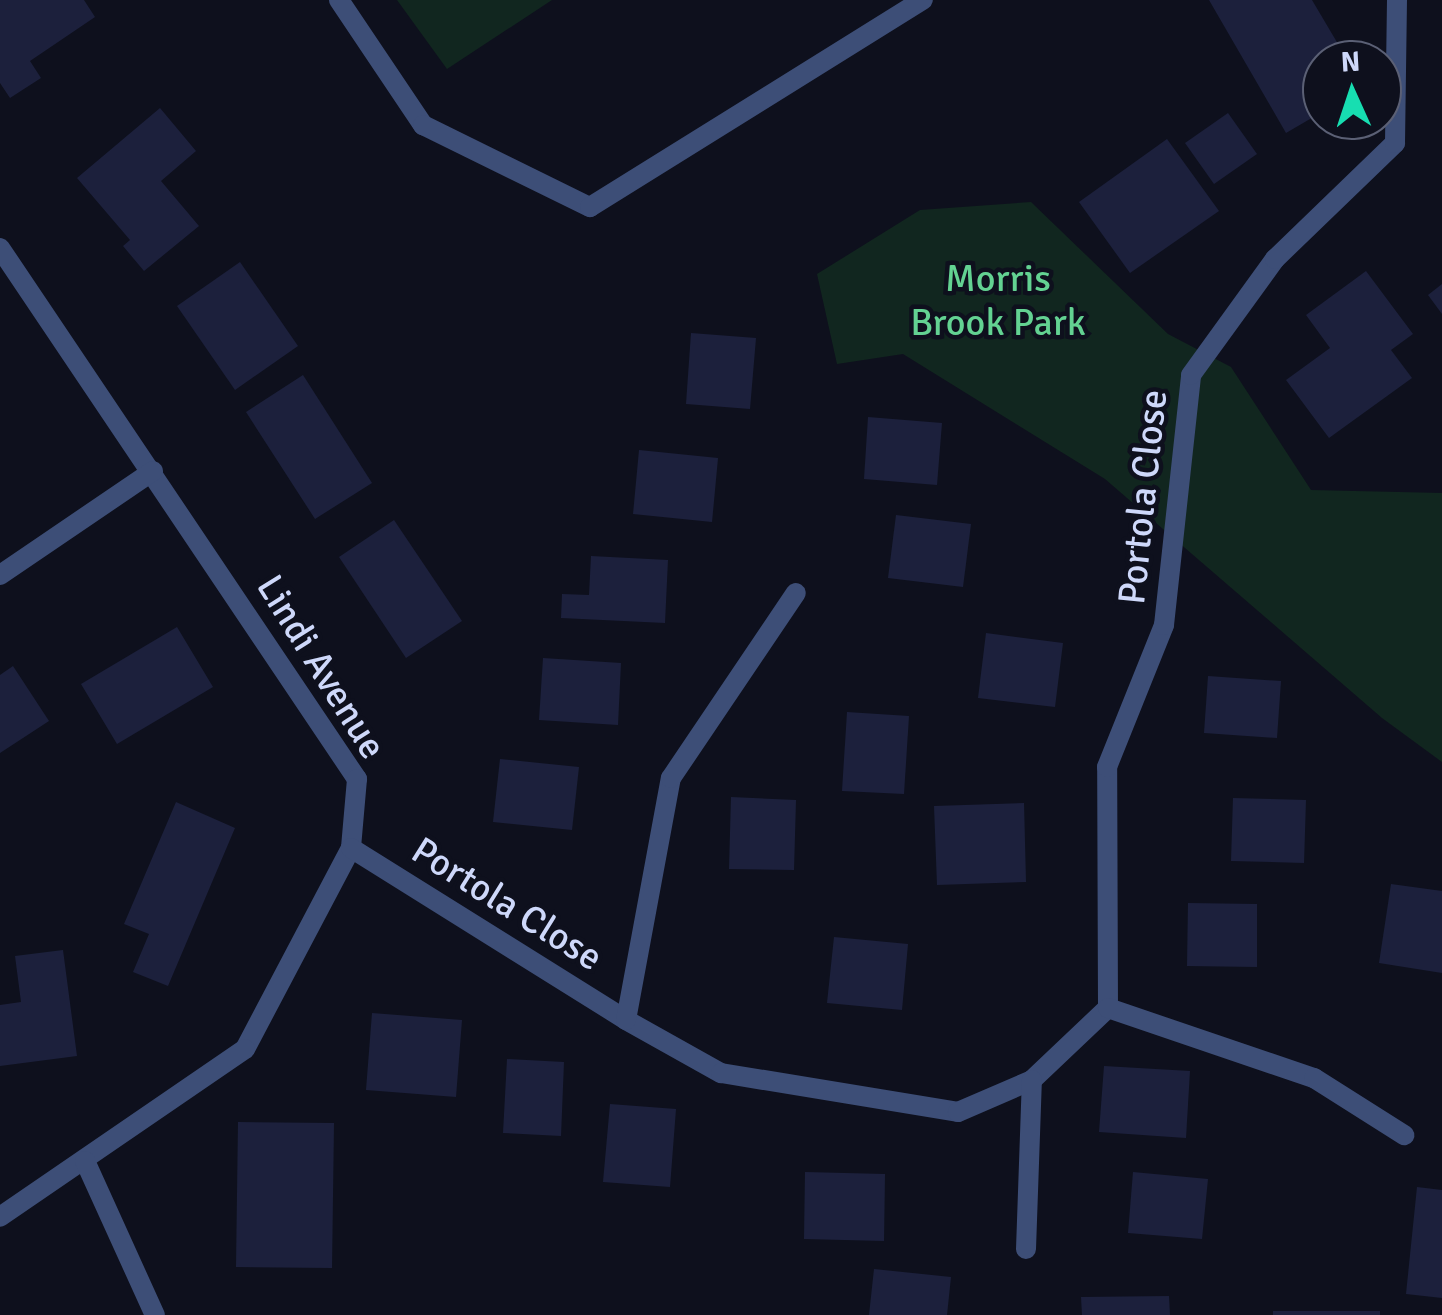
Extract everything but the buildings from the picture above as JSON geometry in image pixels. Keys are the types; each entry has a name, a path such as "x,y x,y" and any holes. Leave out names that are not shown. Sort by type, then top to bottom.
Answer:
{"street":[{"path":"338,0 423,125 590,207 922,0"},
{"name":"Portola Close","path":"351,848 626,1020 721,1073 958,1112 1032,1080 1108,1008 1107,767 1164,625 1192,375 1275,259 1395,143 1397,0"},
{"name":"Lindi Avenue","path":"0,248 357,779 351,848 245,1049 0,1217"},
{"path":"0,574 153,471"},
{"name":"Portola Close","path":"626,1020 671,778 796,594"},
{"path":"1108,1008 1314,1078 1404,1135"},
{"path":"1026,1249 1032,1080"},
{"path":"85,1161 155,1315"}],"green space":[{"path":"397,0 552,0 447,69"},
{"name":"Morris Brook Park","path":"1031,202 1168,334 1231,367 1311,490 1442,493 1442,762 1382,718 1105,479 903,354 837,364 817,274 920,210"}]}
